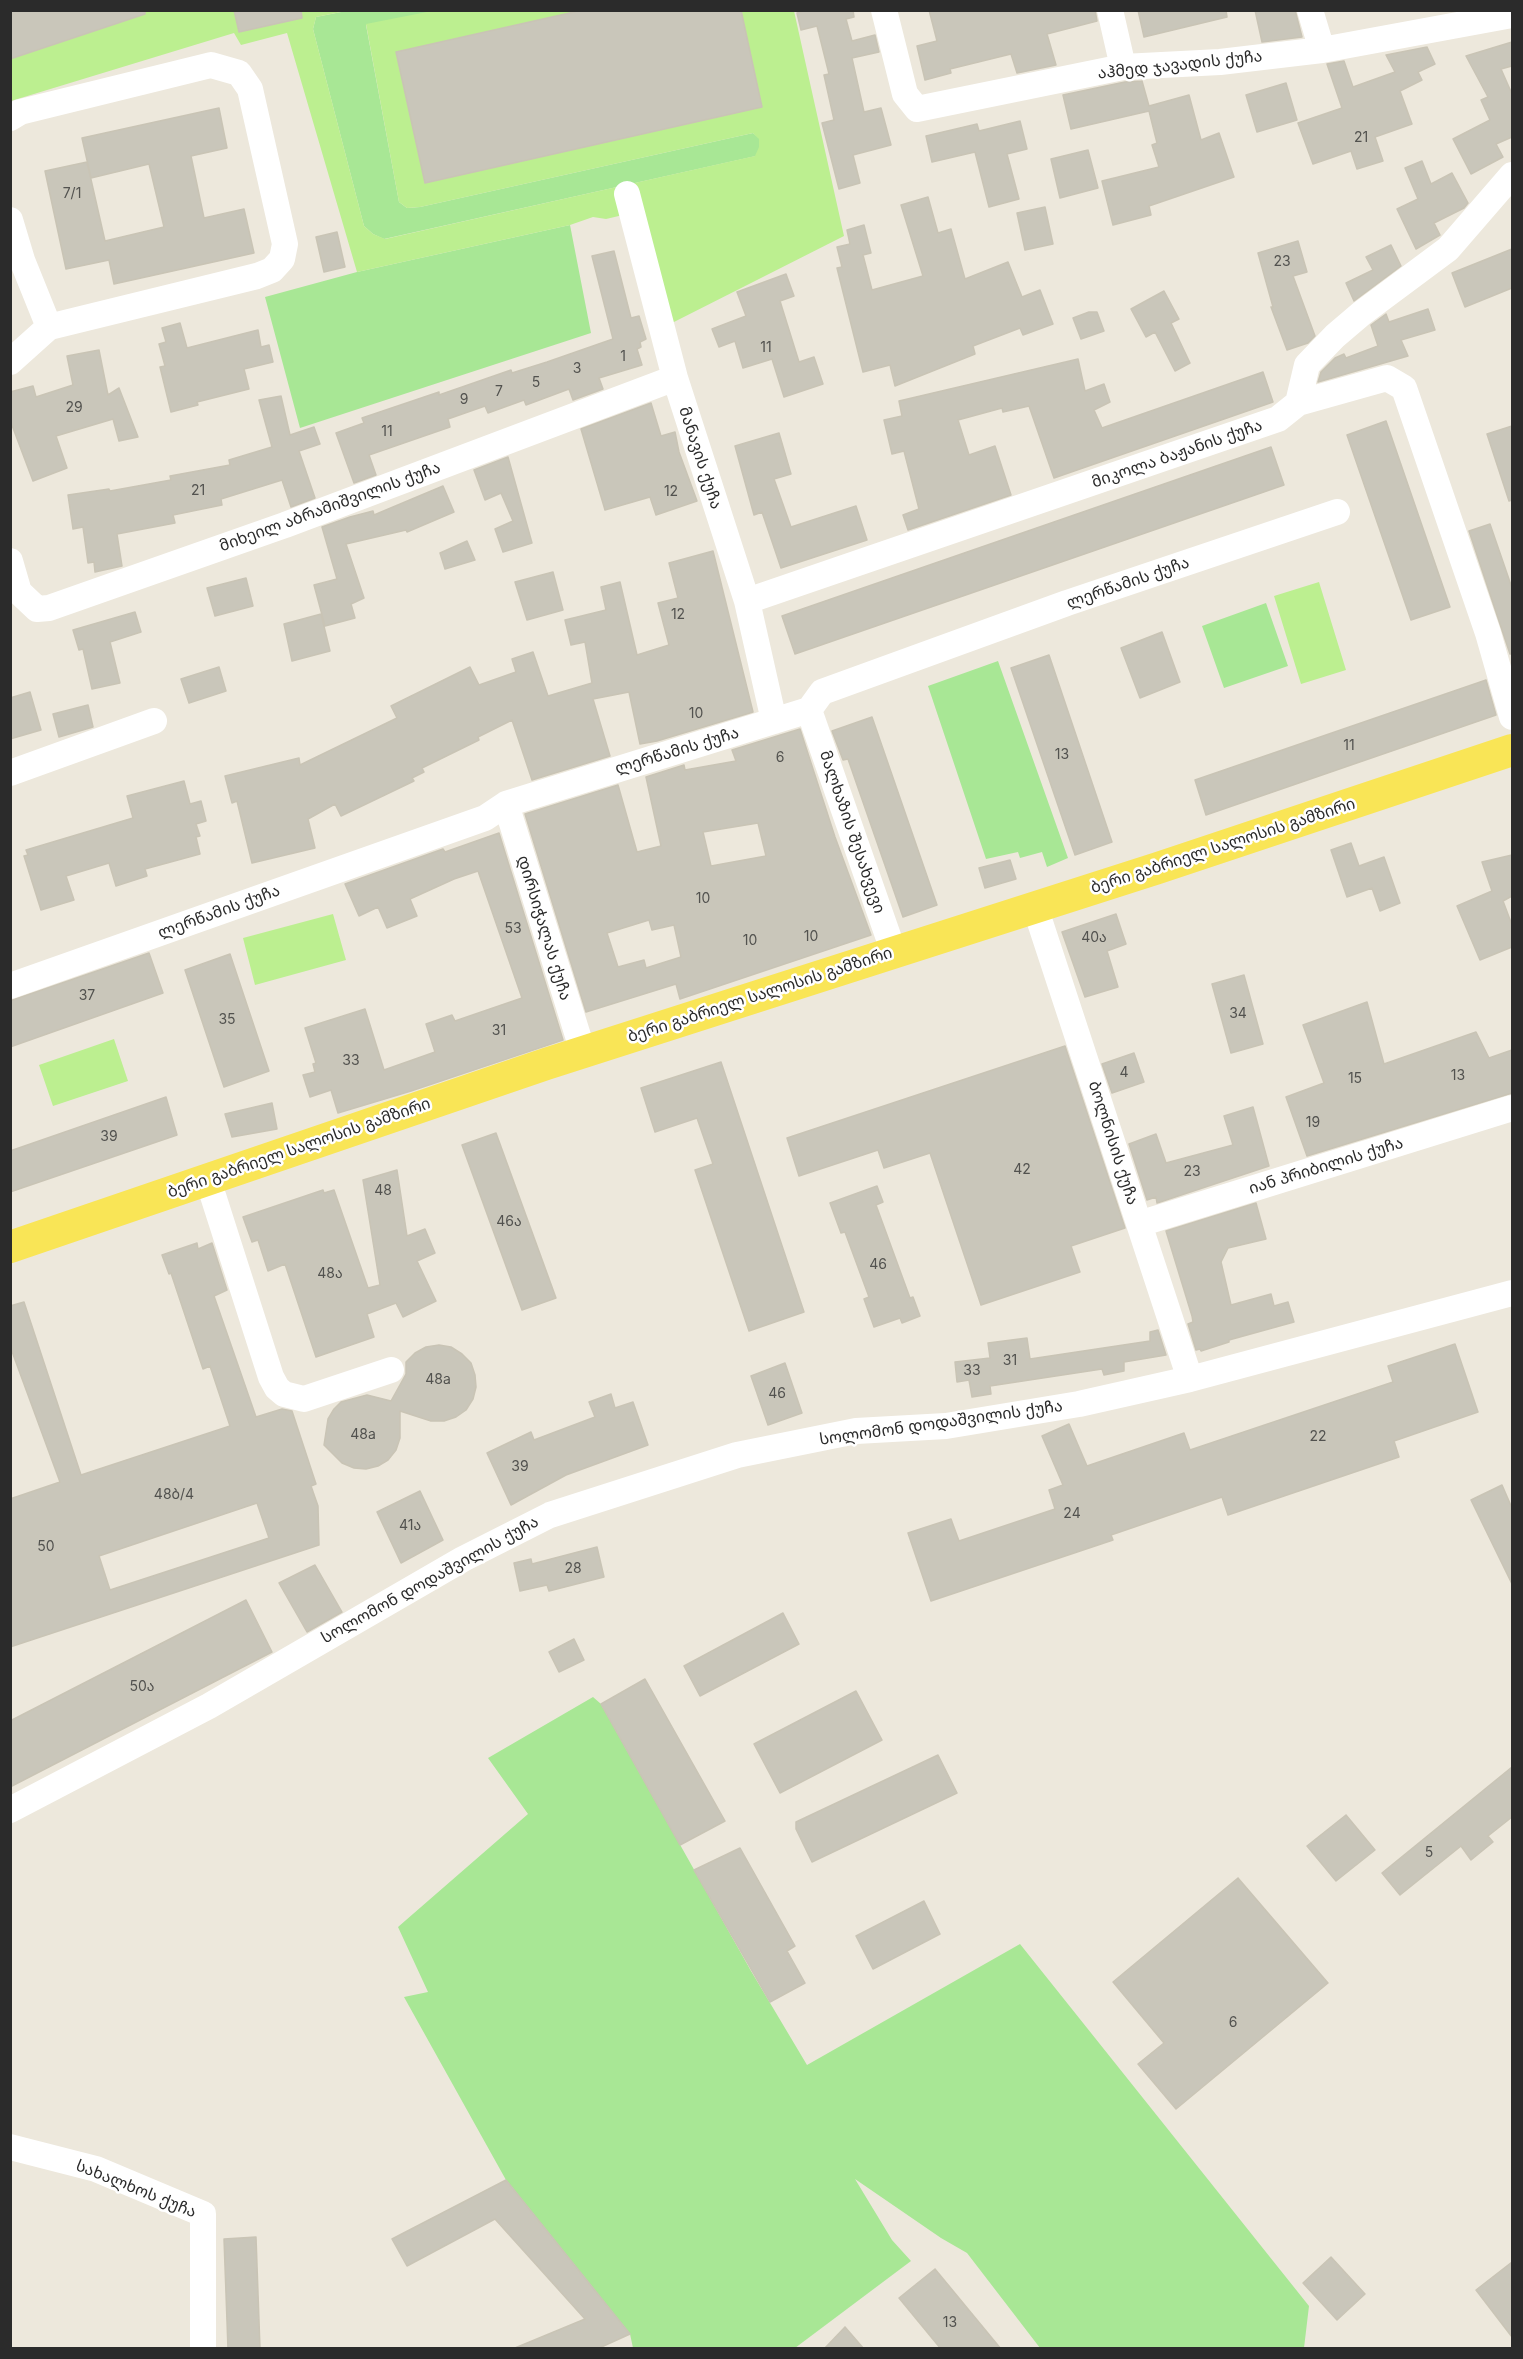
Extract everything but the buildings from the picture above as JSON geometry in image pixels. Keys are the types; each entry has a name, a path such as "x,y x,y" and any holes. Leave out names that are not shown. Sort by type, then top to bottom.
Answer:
{"main road":[{"name":"ბერი გაბრიელ სალოსის გამზირი","path":"10,1247 583,1052 894,953 1512,750"}],"street":[{"name":"აჰმედ ჯავადის ქუჩა","path":"884,10 905,94 917,109 1123,67 1220,62 1322,50 1512,15"},
{"path":"1110,10 1123,67"},
{"path":"1310,10 1322,50"},
{"path":"10,118 21,112 211,65 239,73 250,89 285,244 282,258 272,270 257,276 49,327 10,362"},
{"path":"1512,175 1448,249 1362,313 1335,336 1306,366 1298,403 1387,378 1404,388 1488,633 1512,717"},
{"name":"მანავის ქუჩა","path":"627,194 675,378 747,601 774,721"},
{"path":"10,220 22,260 49,327"},
{"name":"მიხეილ აბრამიშვილის ქუჩა","path":"10,561 19,592 37,609 49,608 285,525 675,378"},
{"name":"მიკოლა ბაჟანის ქუჩა","path":"747,601 1278,419 1298,403"},
{"name":"ლერწამის ქუჩა","path":"10,986 485,818 506,804 809,710 822,692 1066,603 1337,512"},
{"name":"მალხაზის შესახვევი","path":"809,710 894,953"},
{"path":"10,773 154,722"},
{"name":"დირსიჭალას ქუჩა","path":"506,804 583,1052"},
{"name":"ბოლნისის ქუჩა","path":"1035,907 1190,1379"},
{"name":"იან პრიბილის ქუჩა","path":"1139,1224 1512,1108"},
{"path":"208,1180 277,1388 294,1398 304,1399 391,1370"},
{"name":"სოლომონ დოდაშვილის ქუჩა","path":"10,1810 209,1706 463,1559 550,1515 737,1455 856,1431 946,1426 1079,1404 1190,1379 1512,1293"},
{"name":"სახალხოს ქუჩა","path":"10,2147 96,2169 203,2214 203,2349"}],"green space":[{"path":"437,10 794,11 844,236 670,324 640,211 606,219 593,217 570,225 357,272 287,33 241,45 234,33 11,101 10,11 346,11 316,17 313,29 364,226 373,234 385,239 755,156 759,147 759,139 753,133 407,208 399,202 366,24"},
{"path":"346,11 437,11 366,25 399,202 407,208 753,133 759,138 760,147 756,156 384,239 373,234 364,226 313,29 316,17"},
{"path":"570,225 591,333 300,428 265,297 357,272"},
{"path":"1319,582 1346,670 1301,684 1274,596"},
{"path":"1266,603 1288,666 1224,688 1202,626"},
{"path":"998,661 1068,858 1047,867 1042,852 1020,858 1018,852 986,859 928,686"},
{"path":"333,914 346,960 255,985 243,938"},
{"path":"114,1039 128,1081 53,1106 39,1065"},
{"path":"593,1697 601,1704 751,1971 807,2065 1020,1944 1309,2306 1304,2348 1040,2348 967,2253 941,2238 855,2179 892,2240 911,2261 795,2348 633,2348 630,2334 506,2180 404,1997 428,1992 398,1927 528,1814 488,1758"}]}
